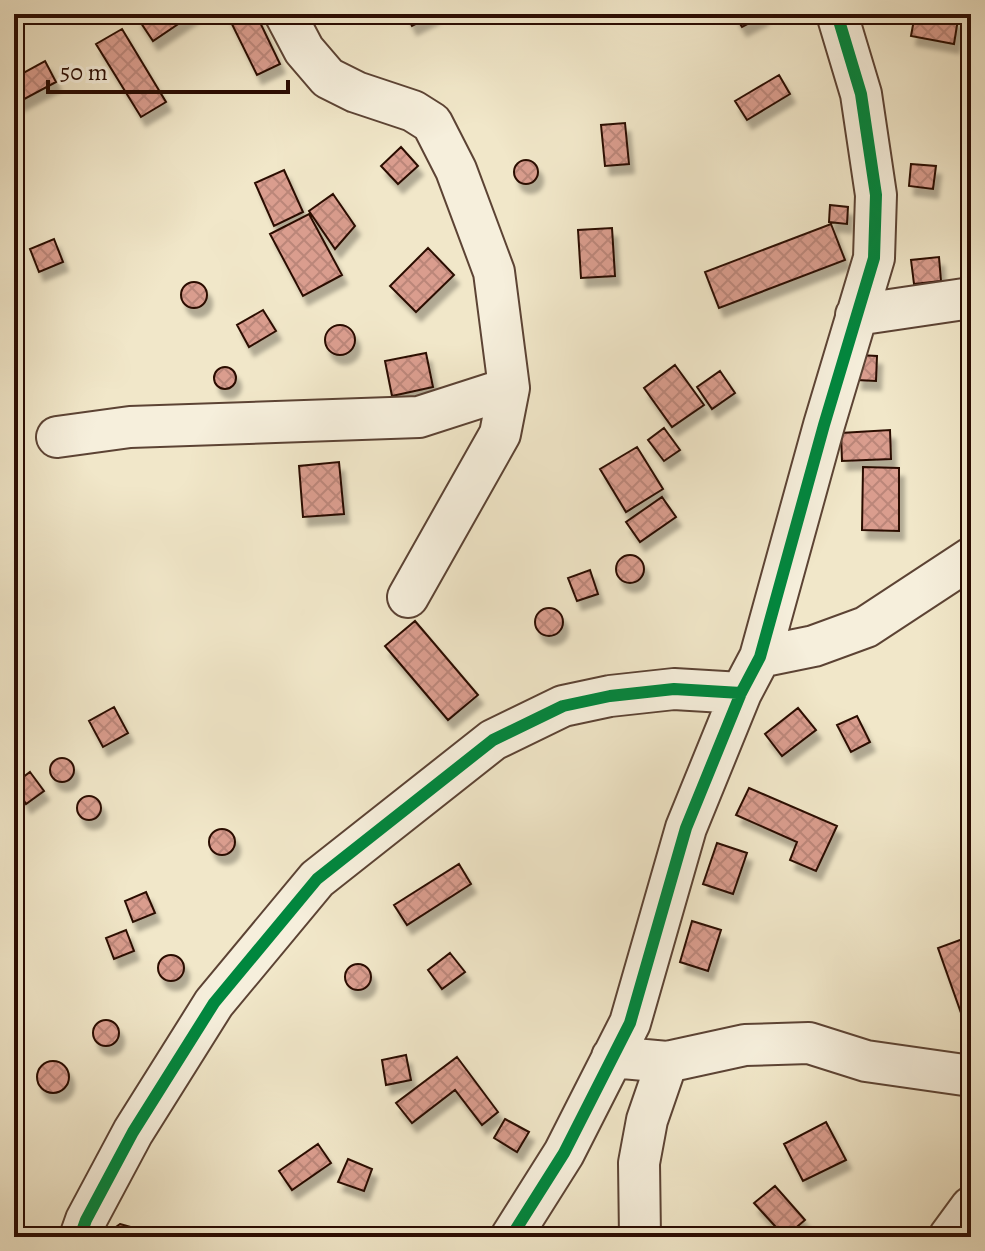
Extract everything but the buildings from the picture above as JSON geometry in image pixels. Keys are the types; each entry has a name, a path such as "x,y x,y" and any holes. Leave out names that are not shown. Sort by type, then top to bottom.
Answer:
{"street":[{"path":"285,14 304,50 328,78 356,92 413,111 432,123 456,170 494,272 509,388 500,434 408,597"},
{"path":"511,1237 564,1153 630,1023 686,828 741,693 760,657 874,258 876,195 861,94 837,14"},
{"path":"856,315 971,298"},
{"path":"57,437 130,427 419,417 509,388"},
{"path":"760,657 814,646 866,627 971,558"},
{"path":"80,1237 133,1132 214,1003 317,879 493,740 563,706 610,696 674,689 741,693"},
{"path":"612,1057 667,1062 745,1045 809,1043 866,1061 971,1076"},
{"path":"640,1237 639,1163 647,1120 667,1062"},
{"path":"949,1237 971,1207"}],"cycle path":[{"path":"511,1237 564,1153 630,1023 686,828 741,693 760,657 874,258 876,195 861,94 837,14"},
{"path":"80,1237 133,1132 214,1003 317,879 493,740 563,706 610,696 674,689 741,693"}]}
